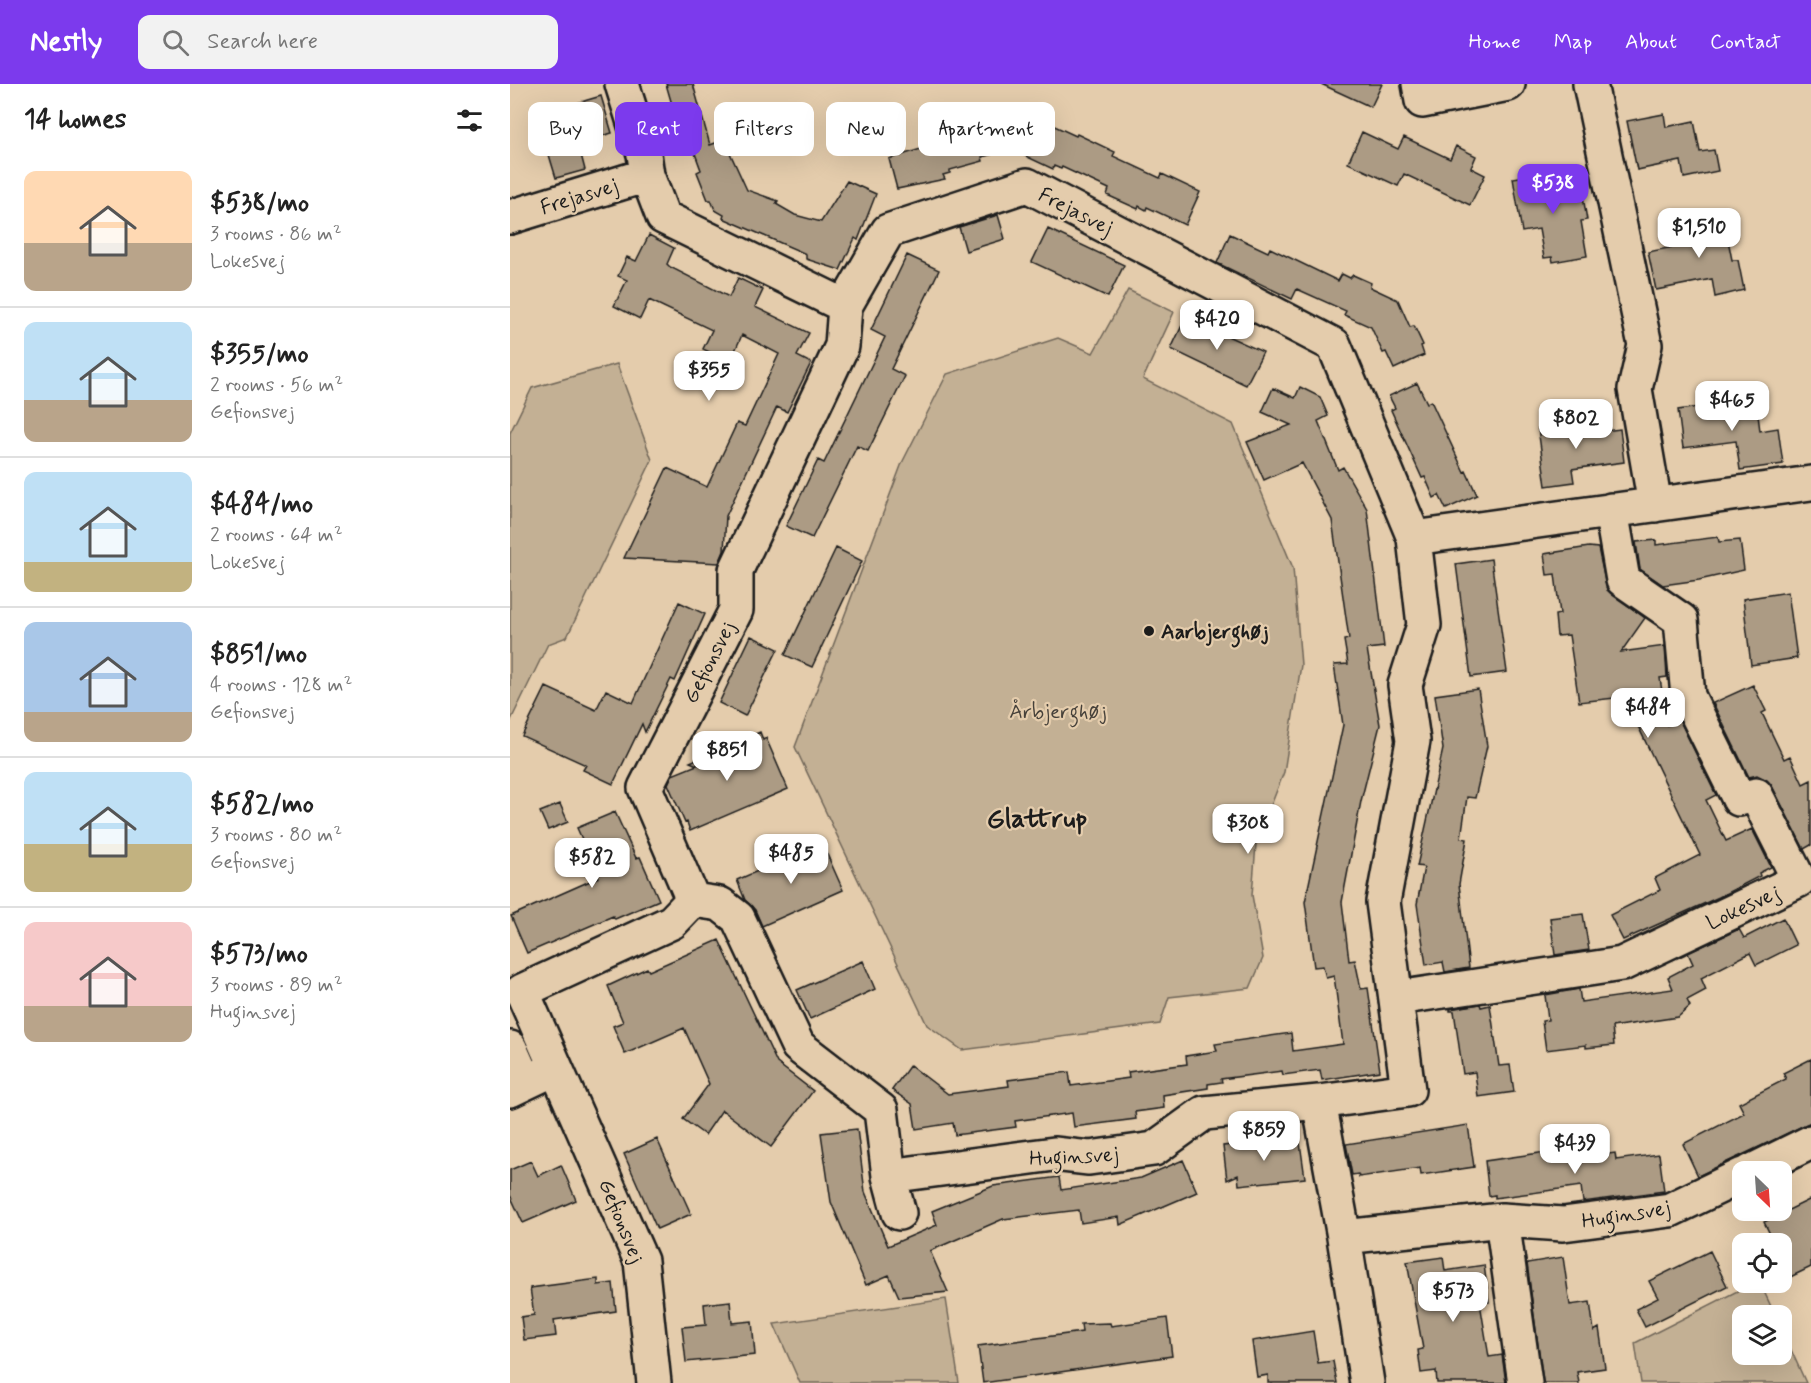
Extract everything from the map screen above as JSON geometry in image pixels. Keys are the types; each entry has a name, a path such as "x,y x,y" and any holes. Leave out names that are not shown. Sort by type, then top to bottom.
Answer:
{"street":[{"name":"Frejasvej","path":"622,84 644,154 647,176 663,217 844,306 888,231 1027,185 1334,345 1414,538"},
{"path":"1419,84 1422,101 1508,84"},
{"path":"1590,84 1645,345 1635,389 1655,505"},
{"name":"Frejasvej","path":"510,217 647,176"},
{"name":"Gefionsvej","path":"654,1383 641,1261 556,1068 516,993 672,921 693,900 645,788 736,610 736,570 842,346 844,306"},
{"path":"1397,998 1383,902 1413,741 1405,685 1424,625 1414,538 1811,483"},
{"name":"Lokesvej","path":"1397,998 1622,964 1799,880 1756,795 1739,800 1688,696 1680,620 1623,580 1611,510"},
{"path":"693,900 720,904 738,918 798,1046 881,1110 889,1176 899,1213"},
{"name":"Huginsvej","path":"889,1176 1054,1154 1089,1158 1154,1149 1204,1113 1319,1102 1408,1090 1397,998"},
{"path":"510,1048 518,1086 556,1068"},
{"path":"1319,1102 1344,1237 1366,1383"},
{"path":"1772,1161 1811,1142"},
{"name":"Huginsvej","path":"1344,1237 1502,1220 1563,1224 1670,1210 1732,1180"},
{"path":"1502,1220 1525,1383"}],"green space":[{"name":"Årbjerghøj","path":"1128,290 1174,312 1143,379 1233,424 1293,568 1301,665 1284,772 1256,844 1252,895 1263,958 1250,988 1169,997 1160,1024 962,1050 927,1025 795,747 902,463 947,374 1058,338 1093,353"},
{"path":"617,364 652,460 567,637 548,644 510,722 510,433 532,388"},
{"path":"1733,1293 1765,1293 1770,1305 1732,1305 1732,1365 1792,1365 1792,1352 1806,1383 1641,1383 1635,1343"},
{"path":"946,1299 959,1383 800,1383 774,1324"}],"building":[{"path":"666,84 693,84 698,102 671,102"},
{"path":"1321,84 1382,84 1371,107"},
{"path":"601,96 603,102 581,102"},
{"path":"603,103 612,133 603,136"},
{"path":"1664,114 1666,127 1694,121 1700,152 1714,150 1718,171 1684,178 1681,161 1637,170 1627,121"},
{"path":"702,116 710,145 714,144 714,156 731,156 747,190 778,201 776,204 795,215 821,222 847,181 876,194 858,240 855,238 840,270 806,259 806,254 723,218 724,215 715,210 711,200 708,200 697,172 701,170 696,156 702,156"},
{"path":"1055,126 1115,152 1113,156 1160,178 1162,174 1200,192 1185,225 1147,207 1146,210 1139,206 1138,209 1107,195 1109,189 1062,167 1061,169 1054,166 1053,169 1025,156 1055,156"},
{"path":"1362,132 1398,149 1404,137 1450,159 1456,146 1476,156 1471,168 1485,175 1470,205 1404,174 1398,186 1348,163"},
{"path":"918,150 918,156 986,156 982,157 983,161 950,170 950,173 943,175 945,179 897,189 889,159 906,156 906,154"},
{"path":"549,156 581,156 585,170 556,178"},
{"path":"1549,172 1551,185 1580,179 1587,220 1581,221 1587,256 1553,262 1552,257 1544,258 1539,229 1522,232 1513,178"},
{"path":"998,215 1005,239 966,251 959,227"},
{"path":"1723,215 1732,260 1738,260 1744,290 1715,297 1712,279 1656,290 1648,252 1688,244 1684,223"},
{"path":"1048,229 1124,265 1108,297 1032,262"},
{"path":"1230,234 1268,252 1270,248 1338,281 1342,274 1350,278 1353,275 1371,283 1370,287 1398,300 1410,327 1414,326 1423,345 1421,346 1424,355 1394,369 1386,352 1383,353 1371,327 1344,315 1346,311 1297,289 1292,299 1217,263"},
{"path":"649,235 674,248 667,264 670,267 729,297 738,278 763,290 755,307 809,333 797,356 811,363 787,412 777,407 726,516 724,551 719,563 624,558 667,468 707,487 737,423 745,426 779,354 742,335 730,362 703,349 712,330 649,300 640,319 614,306 627,280 618,276 627,257 636,261"},
{"path":"907,255 939,270 891,369 905,376 868,451 857,446 812,538 786,526 818,460 824,463 885,337 871,330"},
{"path":"1186,317 1263,352 1246,385 1171,349"},
{"path":"1417,383 1427,403 1431,401 1477,495 1446,509 1439,495 1434,498 1425,477 1422,478 1391,410 1395,408 1389,396"},
{"path":"1300,387 1320,397 1328,416 1318,421 1338,470 1343,467 1367,509 1384,647 1367,649 1380,725 1361,801 1342,902 1349,961 1355,960 1361,989 1368,988 1380,1071 1322,1080 1320,1070 1283,1075 1282,1071 1221,1079 1222,1082 1208,1084 1208,1088 1163,1095 1164,1108 1135,1112 1136,1119 1074,1127 1072,1113 1015,1121 1016,1127 955,1135 953,1123 916,1129 912,1104 892,1090 910,1065 948,1094 1009,1086 1008,1080 1069,1072 1071,1086 1129,1078 1128,1072 1187,1064 1186,1056 1217,1051 1215,1044 1291,1033 1293,1051 1343,1044 1334,976 1326,978 1323,966 1314,967 1305,902 1343,725 1334,665 1348,664 1344,640 1349,639 1332,520 1302,463 1264,480 1247,442 1291,425 1262,412 1273,388 1295,398"},
{"path":"1756,399 1760,431 1778,428 1783,464 1740,470 1736,441 1683,448 1678,410"},
{"path":"1587,418 1589,433 1620,429 1624,462 1572,469 1574,482 1546,486 1538,428"},
{"path":"1718,537 1719,542 1740,540 1744,570 1663,585 1640,569 1636,542 1656,540 1656,545"},
{"path":"1589,547 1598,548 1607,590 1645,618 1621,652 1665,646 1667,677 1660,678 1667,725 1679,719 1716,795 1706,800 1726,841 1752,829 1771,867 1759,873 1760,876 1719,897 1623,940 1610,915 1660,890 1655,878 1700,855 1624,697 1579,702 1569,635 1557,636 1555,615 1560,614 1555,574 1547,575 1544,554"},
{"path":"836,548 862,561 812,667 785,655"},
{"path":"1491,559 1507,672 1471,677 1456,564"},
{"path":"1788,592 1797,658 1751,665 1743,599"},
{"path":"679,602 705,614 675,681 671,679 645,732 642,724 613,784 583,770 586,765 522,736 546,687 596,710 606,690 633,703"},
{"path":"751,636 778,649 745,716 719,703"},
{"path":"1753,685 1766,711 1762,713 1784,759 1790,756 1803,784 1811,780 1811,845 1804,849 1772,786 1767,780 1757,775 1749,777 1713,703"},
{"path":"1478,689 1487,746 1475,798 1467,797 1461,838 1467,839 1459,884 1469,968 1445,972 1443,962 1426,965 1417,904 1424,867 1417,866 1443,749 1435,695"},
{"path":"760,732 763,740 766,738 788,789 690,831 668,784 672,775 697,765 690,762"},
{"path":"560,804 568,822 548,830 540,812"},
{"path":"615,812 636,858 640,857 659,900 615,919 613,916 527,953 511,916 599,877 577,828"},
{"path":"822,843 843,890 762,926 755,910 745,900 737,880"},
{"path":"1583,914 1589,950 1555,955 1550,918"},
{"path":"1783,918 1796,945 1756,965 1750,953 1701,978 1706,990 1687,1000 1690,1006 1678,1017 1612,1027 1614,1045 1586,1048 1586,1045 1546,1050 1542,1021 1548,1020 1545,995 1579,989 1581,1002 1673,989 1668,977 1693,964 1688,953 1739,929 1744,938"},
{"path":"719,940 777,1063 813,1091 771,1147 722,1110 705,1135 683,1119 709,1084 684,1028 625,1054 613,1026 623,1022 608,986 647,968 649,971"},
{"path":"863,961 875,989 810,1019 797,990"},
{"path":"1480,1004 1481,1007 1490,1005 1499,1066 1510,1065 1514,1092 1478,1097 1475,1072 1463,1074 1454,1011 1450,1009"},
{"path":"1811,1059 1811,1122 1698,1176 1683,1144 1744,1113 1739,1103 1786,1079 1783,1073"},
{"path":"1468,1125 1474,1167 1421,1175 1420,1168 1359,1177 1358,1174 1352,1175 1346,1144"},
{"path":"857,1129 865,1192 888,1246 937,1225 932,1211 993,1186 1059,1177 1061,1190 1141,1178 1183,1160 1197,1192 1120,1225 1119,1217 1081,1223 1079,1210 1003,1219 930,1251 948,1292 899,1297 889,1275 866,1285 831,1202 821,1133"},
{"path":"657,1139 691,1214 657,1229 624,1154"},
{"path":"1284,1139 1285,1145 1300,1143 1305,1178 1239,1185 1238,1175 1227,1180 1223,1146"},
{"path":"1573,1148 1574,1159 1615,1153 1616,1160 1659,1154 1664,1191 1583,1202 1581,1186 1495,1198 1495,1195 1489,1196 1485,1161"},
{"path":"531,1161 538,1176 561,1165 576,1200 523,1223 510,1195 510,1170"},
{"path":"1811,1199 1811,1267 1792,1276 1792,1233 1770,1233 1764,1222 1792,1221 1792,1208"},
{"path":"1710,1251 1727,1286 1645,1327 1636,1309 1658,1298 1649,1281"},
{"path":"1443,1257 1445,1271 1484,1265 1489,1302 1480,1303 1489,1357 1502,1355 1506,1383 1437,1383 1436,1371 1421,1373 1418,1350 1423,1349 1407,1262"},
{"path":"1563,1257 1570,1305 1590,1302 1594,1331 1599,1328 1605,1368 1577,1372 1579,1383 1543,1383 1527,1263"},
{"path":"598,1279 598,1285 613,1283 616,1311 554,1320 556,1336 524,1340 521,1317 534,1315 530,1288"},
{"path":"730,1301 732,1323 752,1321 755,1355 686,1362 682,1327 706,1325 704,1304"},
{"path":"1167,1318 1172,1356 983,1383 978,1346 1082,1332 1081,1324 1110,1323 1111,1326"},
{"path":"1313,1331 1318,1363 1333,1361 1337,1383 1268,1383 1268,1375 1257,1377 1252,1341"}],"place":[{"name":"Aarbjerghøj","path":"1149,631"}],"district":[{"name":"Glattrup","path":"1037,818"}]}
